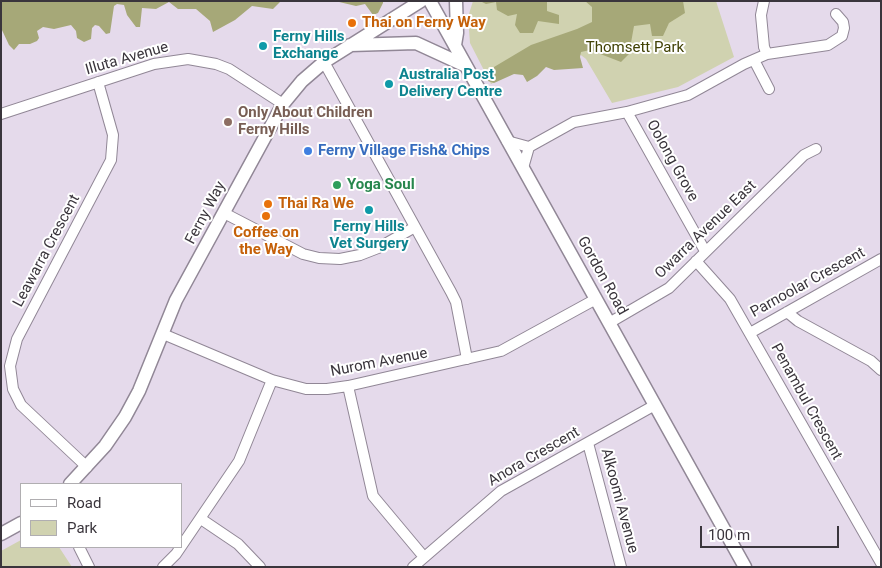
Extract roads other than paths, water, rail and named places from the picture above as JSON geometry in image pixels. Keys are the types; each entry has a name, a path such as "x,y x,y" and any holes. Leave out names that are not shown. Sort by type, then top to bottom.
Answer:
{"street":[{"name":"Ferny Way","path":"71,483 105,446 125,417 139,391 176,300 283,104 302,80 324,62 421,1"},
{"name":"Gordon Road","path":"430,1 746,567"},
{"path":"455,45 457,33 456,1"},
{"path":"764,1 761,15 764,47 767,54"},
{"path":"507,141 529,147 574,122 627,112 688,95 744,64 767,54 828,45 842,36 843,22 836,14"},
{"path":"350,45 416,43 466,66"},
{"name":"Illuta Avenue","path":"1,114 154,64 188,59 216,64 229,69 283,104"},
{"path":"754,60 769,89"},
{"path":"324,62 456,302 467,360"},
{"name":"Leawarra Crescent","path":"87,467 22,405 13,389 10,366 17,339 112,160 114,135 98,82"},
{"name":"Oolong Grove","path":"627,112 705,251"},
{"path":"523,168 529,147"},
{"name":"Owarra Avenue East","path":"609,323 669,288 804,155 816,149"},
{"path":"224,213 303,254 319,258 340,259 360,256 415,227"},
{"name":"Parnoolar Crescent","path":"750,333 881,259"},
{"name":"Penambul Crescent","path":"696,261 730,299 872,551 881,563"},
{"name":"Nurom Avenue","path":"163,334 272,380 306,389 348,386 467,360 513,346 596,299"},
{"path":"787,312 798,321 871,361 881,370"},
{"path":"182,546 239,461 272,380"},
{"path":"348,386 373,496 424,557"},
{"name":"Anora Crescent","path":"413,567 501,491 655,405"},
{"name":"Alkoomi Avenue","path":"588,443 621,567"},
{"path":"201,519 238,544 260,567"},
{"path":"1,534 20,524"},
{"path":"80,548 89,567"},
{"path":"163,567 180,548"}],"place":[{"name":"Thai on Ferny Way","path":"352,23"},
{"name":"Ferny Hills Exchange","path":"263,46"},
{"name":"Australia Post Delivery Centre","path":"389,84"},
{"name":"Only About Children Ferny Hills","path":"228,122"},
{"name":"Ferny Village Fish& Chips","path":"308,151"},
{"name":"Yoga Soul","path":"337,185"},
{"name":"Thai Ra We","path":"268,204"},
{"name":"Ferny Hills Vet Surgery","path":"369,210"},
{"name":"Coffee on the Way","path":"266,216"}],"park label":[{"name":"Thomsett Park","path":"635,48"}]}
